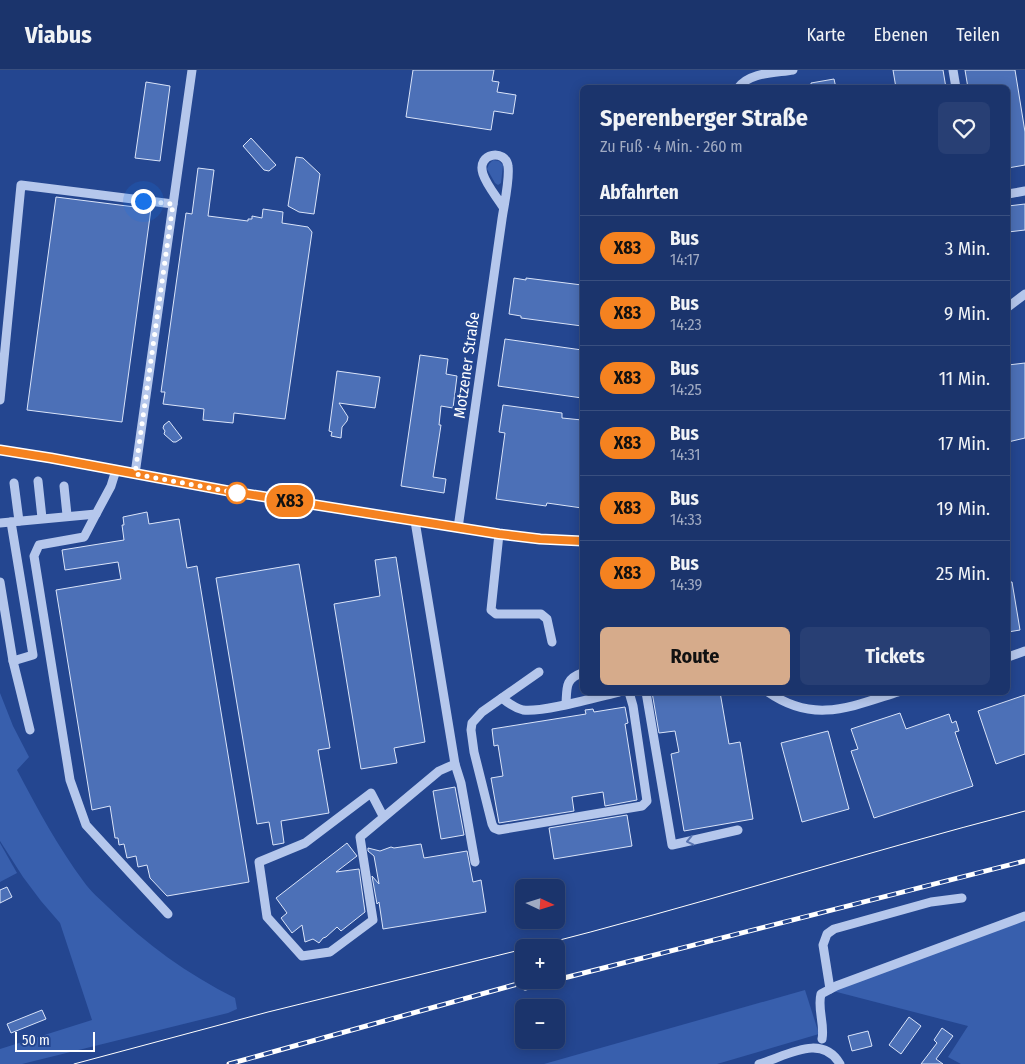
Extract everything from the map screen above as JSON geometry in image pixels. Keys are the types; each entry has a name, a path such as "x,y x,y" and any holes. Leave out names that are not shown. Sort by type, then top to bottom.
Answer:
{"street":[{"path":"135,474 192,70"},
{"path":"740,85 749,78 793,70"},
{"path":"953,70 956,85"},
{"name":"Motzener Straße","path":"458,528 503,207 508,164 503,157 493,155 485,158 483,161 483,173 503,207"},
{"path":"0,400 21,185 173,204"},
{"path":"1010,194 1025,191"},
{"path":"1010,305 1025,294"},
{"path":"0,450 234,492 458,528 580,542"},
{"path":"116,470 111,486 84,537 39,546 34,556 70,780 86,825 168,914"},
{"path":"38,481 42,518"},
{"path":"13,661 33,656 15,522 14,483"},
{"path":"64,486 67,516"},
{"path":"0,523 96,514"},
{"path":"415,521 455,764 461,783 475,862"},
{"path":"499,534 491,610 496,614 541,614 547,620 552,642"},
{"path":"0,582 13,661 30,730"},
{"path":"1010,656 1025,651"},
{"path":"539,672 474,719 471,730 474,752 494,828 504,830 642,806 648,801 630,695"},
{"path":"566,704 567,685 572,676 580,674"},
{"path":"502,698 523,710 546,708 606,695"},
{"path":"647,695 672,845 738,830"},
{"path":"773,695 793,707 826,711 869,702 889,695"},
{"path":"383,816 371,794 305,843 259,862 268,917 302,956 330,952 373,920 360,837 439,771 455,764"},
{"path":"830,989 823,945 827,934 834,929 931,902 962,898"},
{"path":"822,1039 823,1032 819,1002 821,994 1025,916"},
{"path":"759,1064 811,1047 821,1048 832,1054 840,1064"}],"shaded area":[{"path":"493,160 499,161 503,165 501,183 498,185 487,169"},
{"path":"0,693 13,726 29,757 17,770 40,813 86,885 122,921 152,946 200,979 235,998 237,1009 228,1013 22,1064 0,1064 0,1049 92,1020 60,923 23,877 0,841"},
{"path":"0,843 17,873 0,882"},
{"path":"1025,920 1025,1064 961,1064 948,1057 968,1026 833,991"},
{"path":"805,990 819,1034 717,1064 544,1064"}],"building":[{"path":"413,70 494,70 492,81 499,82 497,92 516,95 513,114 494,111 491,130 406,117"},
{"path":"893,70 943,70 946,85 896,85"},
{"path":"965,70 1015,70 1025,132 1025,165 1010,168 1010,85 968,85"},
{"path":"834,79 835,85 811,85 811,83"},
{"path":"146,82 170,86 160,161 135,158"},
{"path":"251,138 276,165 269,171 264,170 243,146"},
{"path":"296,157 303,158 320,174 314,214 299,212 288,206"},
{"path":"198,168 214,170 208,216 248,221 248,219 252,219 252,216 262,218 263,209 283,212 282,223 308,227 312,232 285,419 234,413 233,423 203,420 204,409 163,404 165,392 161,392 186,213 192,214"},
{"path":"56,197 151,209 122,422 27,410"},
{"path":"1025,204 1025,230 1010,232 1010,206"},
{"path":"514,278 580,285 580,326 521,318 521,316 509,314"},
{"path":"505,339 580,350 580,398 498,386"},
{"path":"420,355 448,359 446,374 457,376 453,408 441,406 439,425 441,425 433,477 446,479 444,493 401,486"},
{"path":"1025,363 1025,438 1010,442 1010,365"},
{"path":"337,371 380,377 375,408 339,403 348,417 342,427 341,438 331,436 332,432 329,431"},
{"path":"503,405 562,413 562,418 580,420 580,508 547,503 546,506 496,499 505,433 499,432"},
{"path":"169,421 182,438 176,442 173,442 164,434 164,425"},
{"path":"147,512 149,524 179,519 187,568 197,566 249,882 167,896 150,878 147,865 138,867 136,856 127,858 124,844 119,845 118,838 115,838 110,806 92,810 56,590 121,579 118,562 65,570 62,550 124,540 123,517"},
{"path":"396,557 425,742 394,748 397,763 361,769 334,604 380,596 375,560"},
{"path":"299,564 330,748 318,750 329,813 281,821 284,843 273,845 269,822 257,824 216,578"},
{"path":"1010,582 1012,582 1020,630 1010,632"},
{"path":"653,695 721,695 729,744 740,742 753,819 684,831 671,754 679,752 675,731 659,733"},
{"path":"1025,695 1025,754 996,764 978,711"},
{"path":"625,707 628,723 625,724 637,800 605,806 603,792 572,797 574,811 499,823 491,778 503,776 498,745 494,746 492,729 586,714 585,710 593,709 594,712"},
{"path":"900,713 906,729 949,714 952,723 956,721 959,731 955,732 973,786 874,818 851,751 858,749 851,729"},
{"path":"828,731 849,809 802,822 781,743"},
{"path":"455,787 464,835 441,839 433,791"},
{"path":"627,815 632,846 554,859 549,828"},
{"path":"347,843 357,856 336,872 359,869 365,912 341,931 337,927 319,943 313,939 305,942 302,925 292,933 281,918 287,913 276,898"},
{"path":"421,844 424,858 467,851 473,882 481,880 486,912 383,929 379,902 377,904 372,876 379,884 374,856 368,851 368,848 380,851 391,847"},
{"path":"7,887 12,897 0,903 0,890"},
{"path":"42,1010 46,1019 11,1033 7,1024"},
{"path":"909,1017 921,1026 901,1054 889,1045"},
{"path":"942,1028 953,1036 936,1059 943,1064 921,1064 937,1043 934,1040"},
{"path":"868,1031 872,1046 852,1051 848,1036"}],"tram line":[{"path":"563,939 1025,811"},
{"path":"74,1064 268,1012 515,951"}],"railway":[{"path":"565,978 1025,861"},
{"path":"229,1064 515,985"}],"bus line":[{"name":"X83","path":"0,450 257,496 499,534 580,541"}],"route":[{"path":"143,201 173,204 135,474 237,493"}]}
